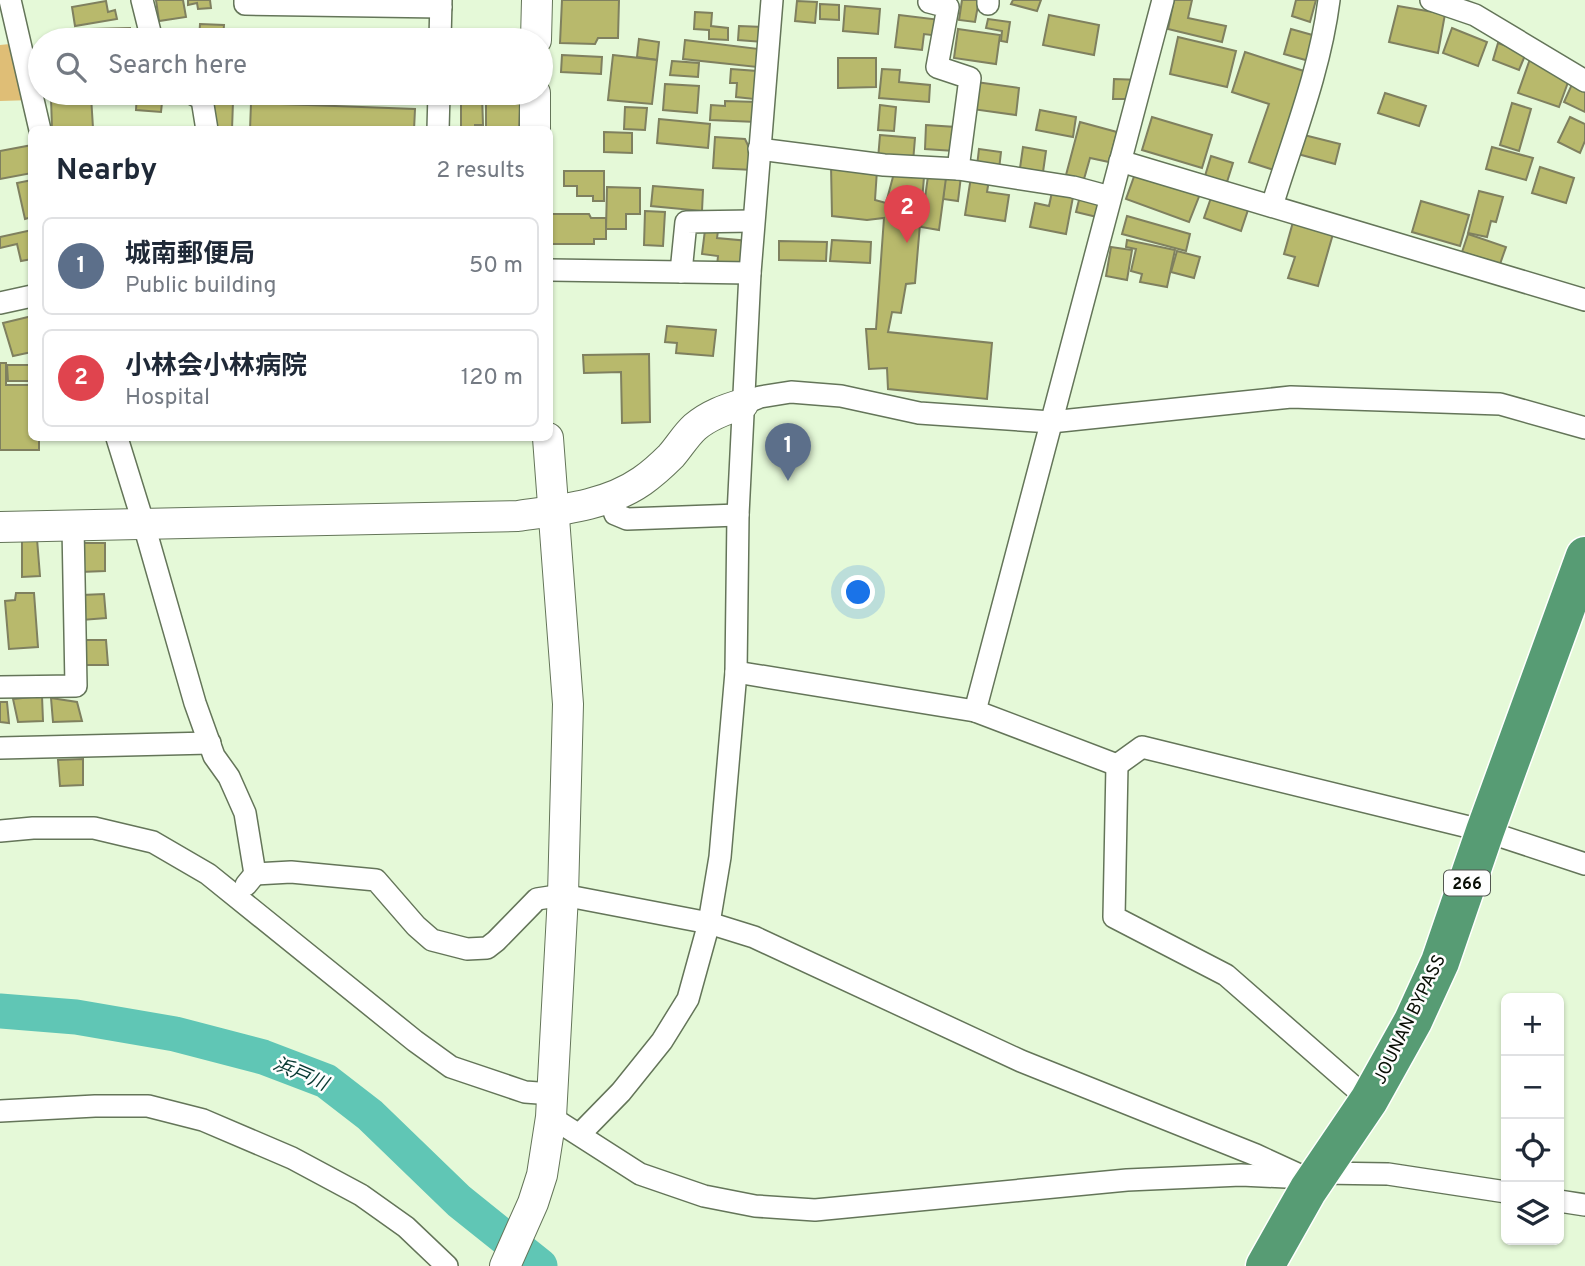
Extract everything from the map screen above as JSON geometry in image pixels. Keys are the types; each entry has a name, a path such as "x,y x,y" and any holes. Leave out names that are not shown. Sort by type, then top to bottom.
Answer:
{"highway":[{"name":"JOUNAN BYPASS","path":"1265,1266 1312,1180 1369,1100 1413,1021 1440,962 1585,556"}],"street":[{"path":"10,0 28,78"},
{"path":"142,0 149,28"},
{"path":"245,0 245,4 441,3 440,28"},
{"path":"536,28 537,0"},
{"path":"580,1135 621,1092 662,1041 688,999 709,923 720,857 736,672 738,515 750,273 772,0"},
{"path":"930,0 929,2 948,7 937,67 970,78 958,169"},
{"path":"975,711 1163,0"},
{"path":"1272,206 1312,83 1325,36 1329,0"},
{"path":"1431,0 1475,15 1585,81"},
{"path":"34,105 39,126"},
{"path":"203,105 206,126"},
{"path":"438,126 439,105"},
{"path":"535,105 535,126"},
{"path":"759,149 884,165 958,169 1073,187 1110,197"},
{"path":"1120,160 1585,300"},
{"path":"681,272 686,222 753,221"},
{"path":"553,270 750,273"},
{"path":"0,303 28,297"},
{"path":"0,527 518,516 553,511 609,498 640,482 670,457 695,427 720,411 760,397 791,392 841,396 919,412 1051,422 1291,397 1500,404 1585,428"},
{"path":"118,441 195,703 214,755 229,777 245,813 255,874"},
{"path":"505,1266 533,1203 542,1175 551,1105 563,895 568,704 548,441"},
{"path":"609,498 615,514 627,519 738,515"},
{"path":"0,687 86,686 73,526"},
{"path":"736,672 975,711 1117,765"},
{"path":"0,748 210,743"},
{"path":"1117,765 1142,747 1485,831 1585,864"},
{"path":"1117,765 1114,917 1226,975 1369,1100"},
{"path":"0,831 94,828 153,842 208,874 451,1067 525,1092 551,1105 580,1135 640,1174 704,1196 755,1206 803,1209 1127,1181 1241,1175 1312,1180 1388,1174 1501,1191"},
{"path":"236,897 255,874 291,872 376,880 416,926 432,940 467,949 487,948 537,899 563,895 709,923 754,937 1021,1061 1312,1180"},
{"path":"0,1111 148,1106 203,1119 292,1158 361,1195 406,1227 447,1266"},
{"path":"1564,1202 1585,1205"}],"shaded area":[{"path":"20,43 28,78 28,100 0,101 0,45"}],"building":[{"path":"156,0 183,0 186,17 159,21"},
{"path":"188,0 210,0 211,8 198,9 197,3 188,5"},
{"path":"562,0 619,0 618,38 598,38 595,44 560,43"},
{"path":"962,0 979,0 975,22 959,20"},
{"path":"1013,0 1041,0 1037,11 1011,4"},
{"path":"1174,0 1192,0 1188,18 1226,26 1222,42 1168,29"},
{"path":"1296,0 1316,0 1310,22 1292,16"},
{"path":"106,1 108,12 115,10 117,19 75,26 72,7"},
{"path":"797,1 817,2 815,23 795,21"},
{"path":"820,4 839,5 839,20 820,19"},
{"path":"845,6 880,9 878,34 843,31"},
{"path":"1398,6 1445,14 1438,53 1389,42"},
{"path":"695,12 712,13 711,26 728,28 728,40 709,39 709,30 694,29"},
{"path":"899,15 941,20 939,36 924,34 922,50 895,47"},
{"path":"1049,15 1099,25 1094,55 1043,45"},
{"path":"988,19 1010,22 1007,42 1001,41 1002,31 986,28"},
{"path":"200,24 224,25 224,28 200,28"},
{"path":"739,26 764,27 763,42 738,40"},
{"path":"1452,28 1487,42 1478,66 1443,53"},
{"path":"958,29 1000,35 996,64 954,58"},
{"path":"1291,29 1316,36 1309,61 1284,54"},
{"path":"1178,37 1236,51 1227,87 1170,74"},
{"path":"639,39 659,42 657,60 637,57"},
{"path":"685,40 759,49 757,67 683,59"},
{"path":"1498,43 1526,53 1519,70 1493,60"},
{"path":"1245,52 1310,73 1277,171 1249,162 1269,104 1232,92"},
{"path":"562,55 602,57 601,74 561,72"},
{"path":"613,55 657,60 652,104 608,100"},
{"path":"838,58 876,58 876,87 838,88"},
{"path":"1530,59 1571,74 1559,107 1518,93"},
{"path":"672,61 699,63 698,77 670,75"},
{"path":"731,69 757,71 754,99 736,97 737,83 730,83"},
{"path":"882,69 900,70 899,82 930,85 929,102 879,98"},
{"path":"1114,79 1141,80 1133,99 1113,99"},
{"path":"976,82 1019,88 1016,115 972,109"},
{"path":"1573,82 1585,88 1585,112 1564,102"},
{"path":"665,84 699,86 697,113 663,110"},
{"path":"1385,93 1426,106 1419,126 1378,113"},
{"path":"725,101 757,102 756,122 710,120 711,105 725,106"},
{"path":"1512,103 1531,109 1519,151 1500,145"},
{"path":"51,105 92,105 93,126 52,126"},
{"path":"136,105 162,105 161,112 136,110"},
{"path":"212,105 233,105 232,126 211,126"},
{"path":"251,105 415,109 414,126 250,126"},
{"path":"461,105 482,105 483,125 461,126"},
{"path":"486,105 520,105 519,126 486,126"},
{"path":"880,105 896,107 894,131 878,130"},
{"path":"625,107 647,108 645,130 624,129"},
{"path":"1040,110 1076,117 1073,137 1036,130"},
{"path":"1152,117 1212,135 1202,168 1142,150"},
{"path":"1570,117 1585,124 1585,141 1580,153 1558,142"},
{"path":"659,119 710,124 708,148 657,143"},
{"path":"1080,122 1117,132 1109,162 1090,158 1084,179 1066,175"},
{"path":"926,125 956,127 954,151 925,149"},
{"path":"604,132 632,133 632,153 604,152"},
{"path":"1300,134 1340,144 1335,164 1294,153"},
{"path":"880,135 915,138 913,162 878,159"},
{"path":"715,137 745,139 753,156 753,170 713,168"},
{"path":"28,146 28,174 0,179 0,151"},
{"path":"1023,147 1046,151 1043,172 1020,168"},
{"path":"1492,147 1533,158 1526,180 1486,169"},
{"path":"979,149 1001,152 999,169 977,166"},
{"path":"1211,156 1233,163 1227,182 1205,176"},
{"path":"831,165 877,170 875,200 886,203 894,173 924,177 915,283 906,284 901,313 892,312 888,332 992,343 987,399 888,389 887,368 869,369 866,329 876,329 884,218 867,220 832,216"},
{"path":"1540,167 1574,178 1566,203 1532,193"},
{"path":"564,171 604,171 604,201 593,201 593,196 577,196 577,186 564,186"},
{"path":"1136,171 1200,194 1189,222 1126,199"},
{"path":"946,174 961,176 958,201 943,199"},
{"path":"928,176 946,178 939,230 921,227"},
{"path":"971,177 989,180 987,192 1009,195 1005,221 965,215"},
{"path":"28,181 28,218 25,219 17,183"},
{"path":"653,186 703,190 702,211 651,206"},
{"path":"607,187 640,188 640,214 626,214 626,229 606,229"},
{"path":"1479,191 1503,197 1496,222 1491,221 1487,237 1468,233"},
{"path":"1052,192 1073,197 1066,234 1030,227 1035,203 1049,206"},
{"path":"1213,192 1250,204 1241,231 1204,218"},
{"path":"1080,196 1104,202 1101,218 1076,212"},
{"path":"1421,201 1469,215 1460,246 1412,232"},
{"path":"645,211 665,212 663,246 644,245"},
{"path":"553,214 589,214 591,218 606,218 606,239 594,239 594,244 553,244"},
{"path":"1127,216 1190,234 1186,251 1122,234"},
{"path":"1293,222 1333,234 1318,286 1288,278 1295,257 1284,254"},
{"path":"705,230 718,231 717,238 749,241 746,269 717,266 718,256 702,254"},
{"path":"28,231 28,260 21,261 17,244 0,248 0,237"},
{"path":"1468,234 1506,247 1500,264 1462,252"},
{"path":"832,240 871,242 870,263 830,261"},
{"path":"1127,240 1175,250 1167,287 1140,282 1142,274 1131,271 1136,249 1126,247"},
{"path":"779,241 827,242 826,261 779,260"},
{"path":"1111,247 1132,250 1127,280 1106,276"},
{"path":"1177,251 1200,257 1194,278 1171,272"},
{"path":"28,317 28,353 13,356 3,323"},
{"path":"667,326 716,330 713,356 676,353 677,343 665,342"},
{"path":"649,354 650,422 622,423 621,372 584,373 583,355"},
{"path":"0,363 6,363 6,385 28,385 28,441 39,441 39,450 0,450"},
{"path":"7,365 28,365 28,381 8,381"},
{"path":"37,539 40,576 22,577 22,541"},
{"path":"82,543 105,543 105,571 81,572"},
{"path":"16,593 34,593 38,647 9,649 5,601 15,600"},
{"path":"104,594 106,618 82,620 82,595"},
{"path":"84,640 106,640 108,665 84,665"},
{"path":"42,696 43,721 18,722 13,699"},
{"path":"51,698 77,702 82,721 53,722"},
{"path":"0,702 7,702 9,723 0,722"},
{"path":"83,759 83,785 60,786 58,760"}],"waterway":[{"name":"浜戸川","path":"0,1011 76,1017 175,1034 263,1057 326,1081 370,1115 459,1201 540,1266"}],"place":[{"name":"小林会小林病院","path":"907,243"},
{"name":"城南郵便局","path":"788,481"}]}
